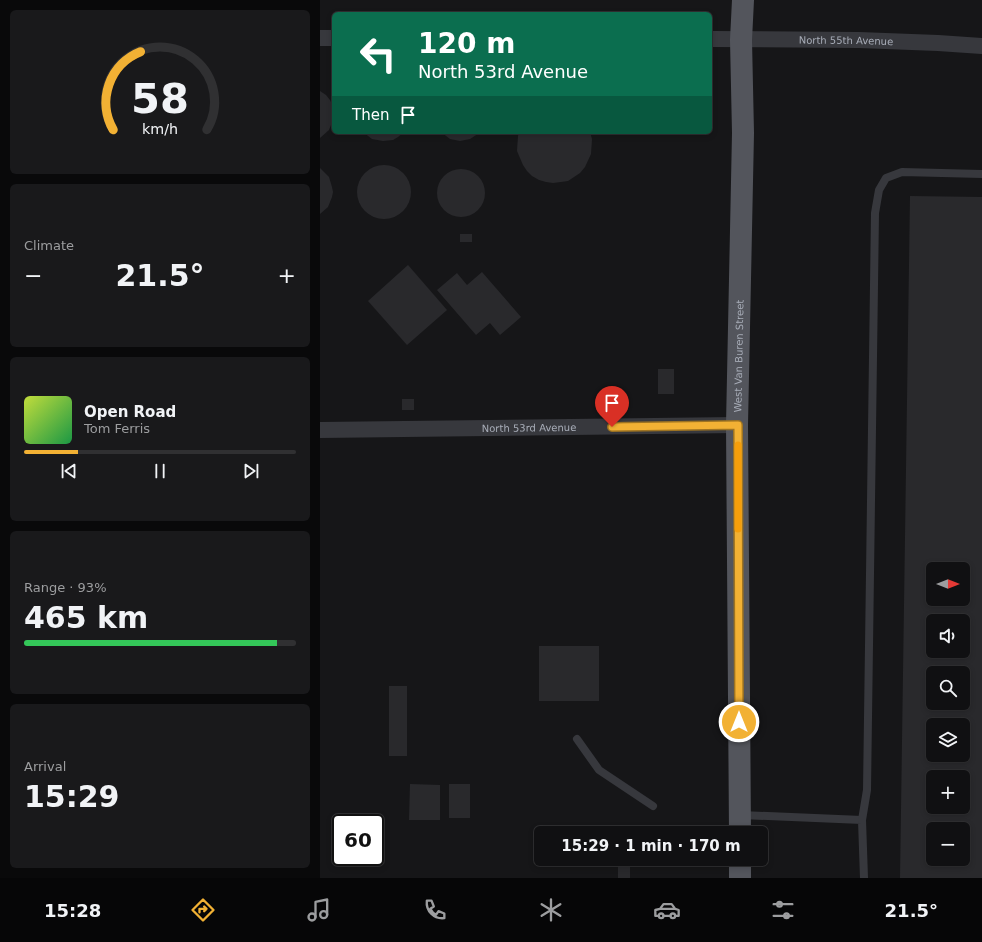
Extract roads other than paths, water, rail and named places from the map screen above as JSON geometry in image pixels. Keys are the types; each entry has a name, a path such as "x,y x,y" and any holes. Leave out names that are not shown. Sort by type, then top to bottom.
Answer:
{"main road":[{"name":"West Van Buren Street","path":"740,824 738,425 743,133 741,40 743,0"},
{"path":"740,866 740,878"}],"street":[{"path":"320,38 332,38"},
{"name":"North 55th Avenue","path":"712,39 859,40 982,46"},
{"name":"North 53rd Avenue","path":"320,430 738,425"}],"lane":[{"path":"864,878 862,820 867,790 875,213 879,190 886,178 902,172 982,174"},
{"path":"577,739 598,770 653,806"},
{"path":"740,824 862,820"}]}
